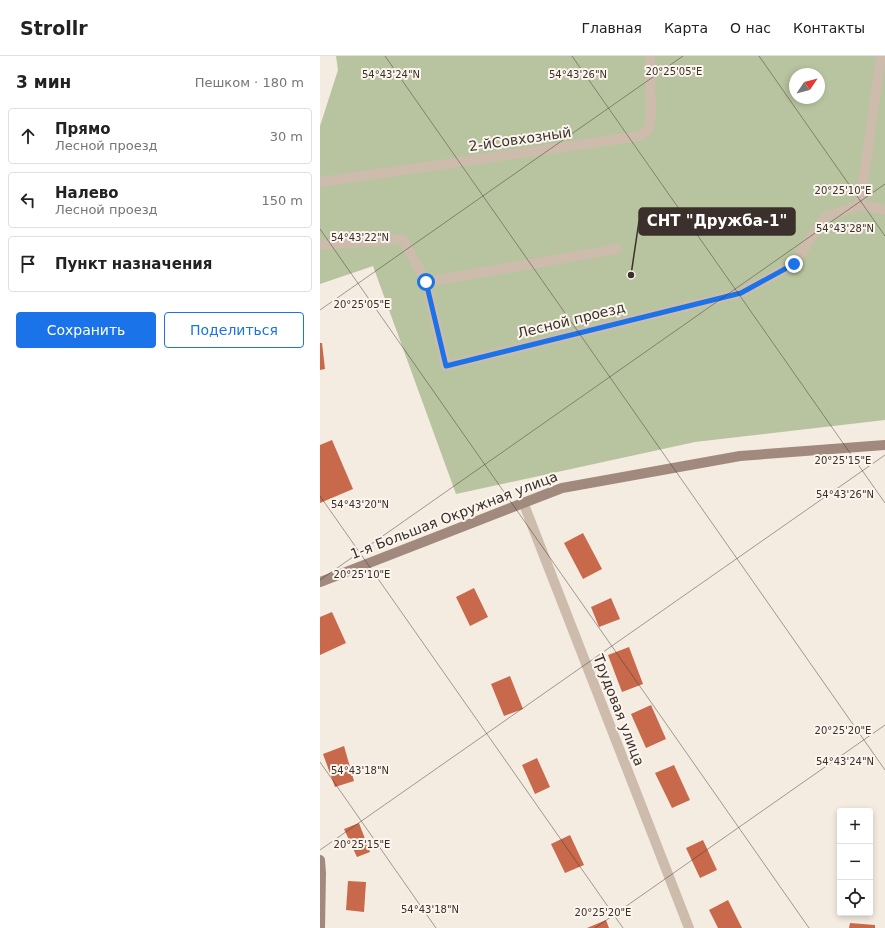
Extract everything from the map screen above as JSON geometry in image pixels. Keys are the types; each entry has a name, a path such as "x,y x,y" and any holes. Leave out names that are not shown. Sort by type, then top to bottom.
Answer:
{"street":[{"name":"2-йСовхозный","path":"320,182 640,136 649,129 651,116 650,56"},
{"path":"881,56 860,205 885,210"},
{"name":"Лесной проезд","path":"320,245 403,239 426,282 446,366 741,293 794,264 825,217 860,205"},
{"path":"426,282 617,249"},
{"name":"1-я Большая Окружная улица","path":"320,582 562,488 740,456 885,445"},
{"name":"Трудовая улица","path":"523,502 689,928"},
{"path":"320,860 320,928"}],"green space":[{"path":"336,56 885,56 885,420 695,442 456,494 373,266 320,284 320,126 338,70"}],"building":[{"path":"320,343 322,343 325,369 320,370"},
{"path":"332,440 353,489 320,503 320,445"},
{"path":"583,533 602,569 583,579 564,543"},
{"path":"474,588 488,617 470,626 456,597"},
{"path":"611,598 620,619 599,627 591,607"},
{"path":"332,612 346,643 320,655 320,617"},
{"path":"629,647 643,684 622,692 608,655"},
{"path":"510,676 523,709 504,716 491,684"},
{"path":"651,705 666,739 646,748 631,714"},
{"path":"344,746 354,781 335,787 323,754"},
{"path":"537,758 550,787 535,794 522,765"},
{"path":"674,765 690,800 672,808 655,773"},
{"path":"359,823 370,852 357,857 344,829"},
{"path":"570,835 584,865 565,873 551,844"},
{"path":"703,840 717,870 700,878 686,848"},
{"path":"348,881 366,882 364,912 346,910"},
{"path":"728,900 742,928 718,928 709,910"},
{"path":"606,920 609,928 587,928"},
{"path":"850,923 875,925 875,928 849,928"}],"place":[{"name":"СНТ \"Дружба-1\"","path":"631,275"}],"route":[{"path":"426,282 446,366 741,293 794,264"}]}
